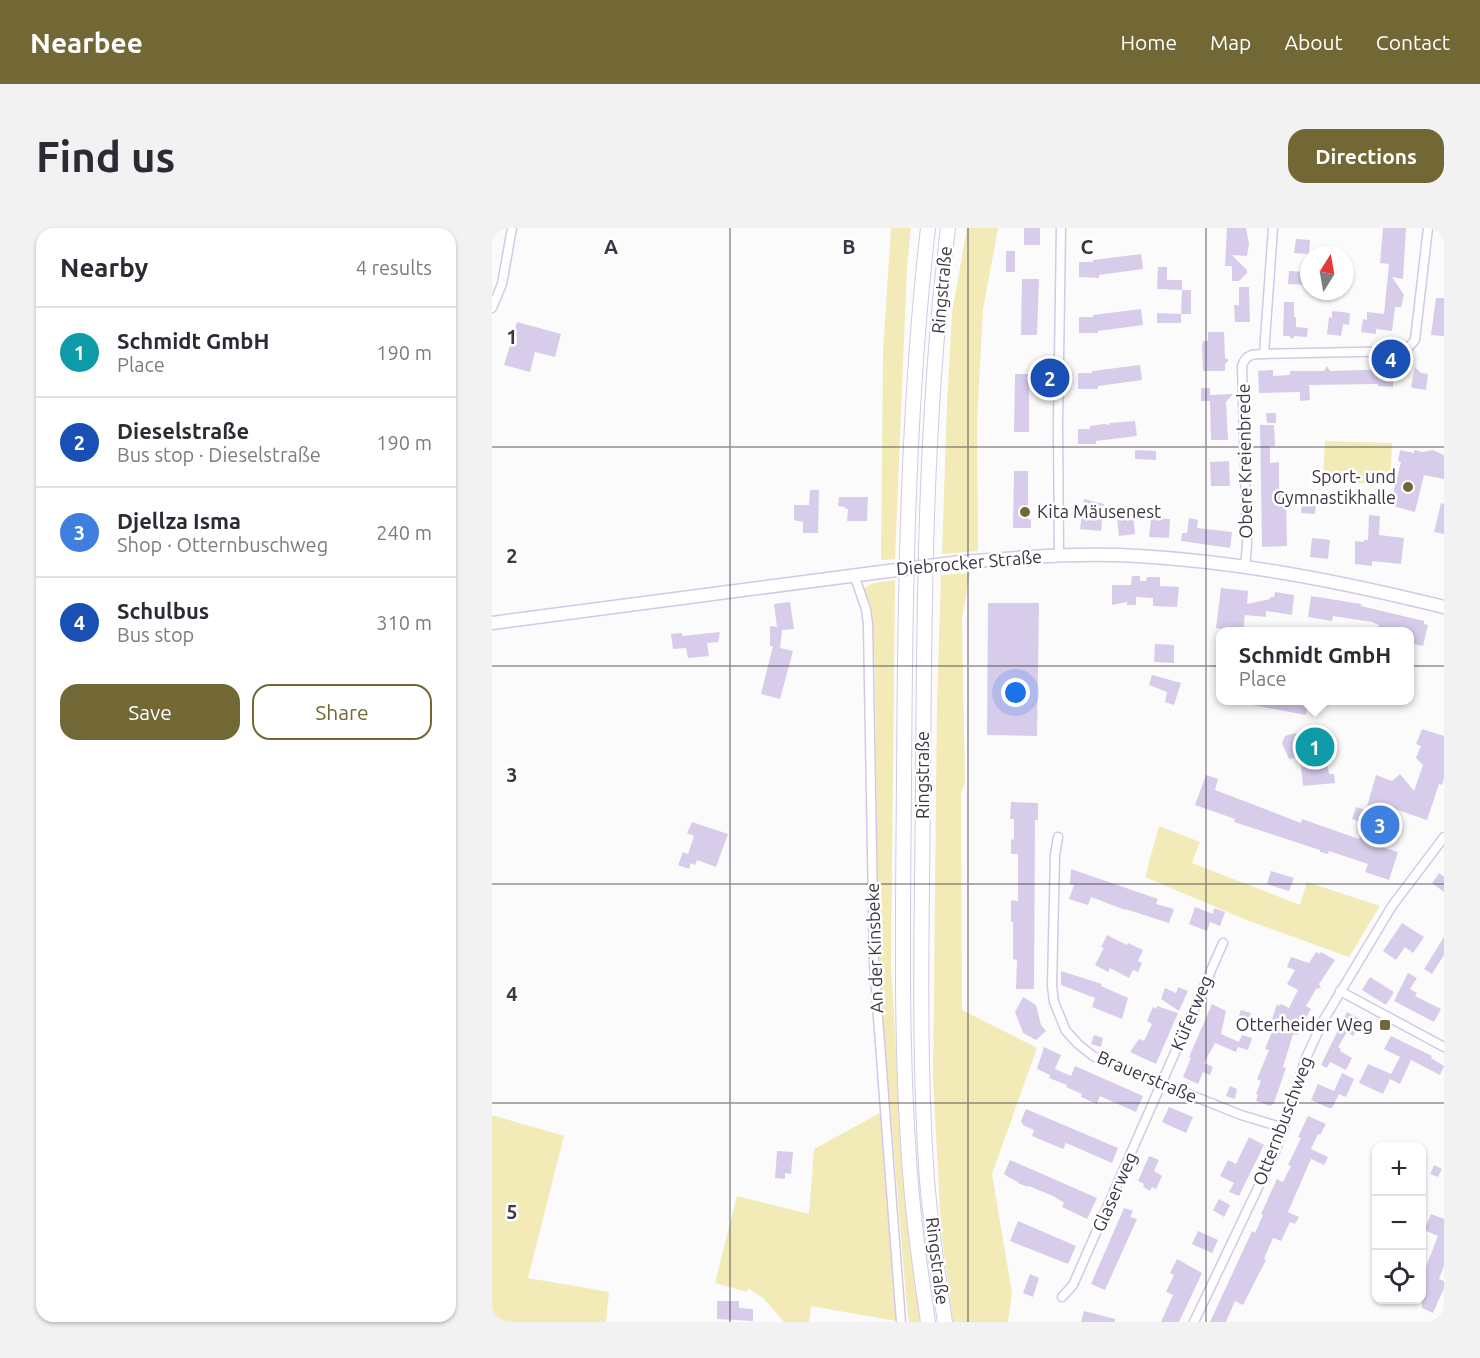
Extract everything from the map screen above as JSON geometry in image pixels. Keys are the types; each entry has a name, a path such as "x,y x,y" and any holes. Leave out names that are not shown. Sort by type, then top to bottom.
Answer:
{"highway":[{"name":"Ringstraße","path":"928,228 914,402 908,515 903,843 907,1126 916,1242 928,1322"},
{"name":"Ringstraße","path":"945,1322 927,1182 922,959 927,524 934,382 948,228"}],"main road":[{"name":"Diebrocker Straße","path":"492,623 960,562 1059,555 1137,556 1245,567 1317,578 1444,607"}],"street":[{"path":"492,308 502,284 512,228"},
{"path":"1059,555 1061,228"},
{"path":"1273,228 1264,354 1406,351 1415,340 1428,228"},
{"name":"Obere Kreienbrede","path":"1245,567 1247,545 1242,366 1245,359 1253,354 1264,354"},
{"name":"An der Kinsbeke","path":"854,575 866,609 868,624 874,964 901,1322"},
{"name":"Brauerstraße","path":"1058,837 1055,855 1052,986 1059,1018 1066,1031 1077,1044 1094,1056 1241,1115 1284,1128"},
{"name":"Otternbuschweg","path":"1194,1322 1275,1152 1306,1058 1323,1021 1392,906 1444,837"},
{"name":"Küferweg","path":"1162,1084 1223,942"},
{"path":"1340,991 1444,1047"},
{"name":"Glaserweg","path":"1062,1297 1073,1285 1162,1084"}],"shaded area":[{"path":"891,228 911,228 907,267 895,559 881,560 883,352"},
{"path":"967,228 998,228 983,310 977,422 978,551 942,554 952,313"},
{"path":"1325,441 1392,443 1390,484 1323,482"},
{"path":"970,573 962,619 965,784 961,792 962,1010 1037,1048 992,1174 1012,1293 1008,1322 953,1322 941,1229 933,1078 937,704 941,575"},
{"path":"895,580 891,968 904,1196 921,1322 909,1322 907,1308 878,960 875,672 871,608 864,588 874,583"},
{"path":"1159,826 1200,842 1192,863 1300,905 1307,882 1380,906 1349,957 1244,919 1145,877"},
{"path":"880,1113 896,1321 811,1306 809,1322 784,1322 763,1298 748,1288 747,1292 715,1283 737,1196 809,1214 814,1149"},
{"path":"492,1115 564,1136 528,1278 609,1292 606,1322 492,1322"}],"building":[{"path":"1024,228 1040,228 1040,245 1024,245"},
{"path":"1227,228 1246,228 1249,244 1247,256 1232,255 1247,270 1239,281 1232,281 1232,266 1225,266"},
{"path":"1383,228 1406,228 1403,279 1392,277 1404,295 1401,307 1395,307 1392,331 1376,329 1376,334 1361,332 1363,319 1367,320 1367,312 1384,314 1389,264 1380,263"},
{"path":"1296,239 1310,240 1310,246 1300,246 1300,253 1294,253"},
{"path":"1006,251 1015,251 1015,272 1006,272"},
{"path":"1141,254 1143,269 1099,275 1099,278 1079,277 1079,262"},
{"path":"1158,267 1167,267 1167,280 1182,280 1182,290 1157,289"},
{"path":"1289,271 1300,272 1300,285 1288,284"},
{"path":"1022,279 1039,279 1037,335 1021,335"},
{"path":"1239,287 1249,287 1250,322 1235,322 1234,305 1239,305"},
{"path":"1182,290 1191,290 1191,314 1181,314"},
{"path":"1436,298 1444,298 1444,336 1431,335"},
{"path":"1284,302 1294,302 1296,327 1308,328 1307,337 1295,336 1292,339 1289,336 1283,336"},
{"path":"1141,309 1143,325 1098,331 1098,333 1079,333 1079,317"},
{"path":"1332,311 1350,313 1349,325 1343,324 1341,336 1327,334"},
{"path":"1157,313 1181,314 1181,323 1157,323"},
{"path":"517,322 561,334 555,357 535,352 530,372 504,365"},
{"path":"1208,332 1224,332 1225,358 1229,360 1225,364 1225,371 1203,371 1202,346 1203,341 1208,341"},
{"path":"1140,365 1142,380 1098,386 1098,389 1078,389 1078,373"},
{"path":"1327,366 1330,371 1394,369 1393,387 1378,386 1378,384 1309,385 1310,400 1300,401 1300,392 1259,393 1258,371 1273,370 1273,376 1290,375 1290,371 1324,371"},
{"path":"1415,367 1421,373 1428,374 1426,390 1411,386"},
{"path":"1015,374 1029,374 1029,432 1014,432"},
{"path":"1201,388 1210,388 1210,395 1233,394 1226,402 1228,440 1211,440 1210,401 1201,401"},
{"path":"1266,413 1276,413 1276,423 1267,423"},
{"path":"1135,421 1137,436 1096,441 1096,444 1078,444 1078,429"},
{"path":"1260,425 1274,425 1275,446 1270,446 1270,463 1279,462 1279,486 1283,501 1286,501 1287,546 1262,547"},
{"path":"1135,450 1156,451 1156,460 1135,459"},
{"path":"1400,450 1414,453 1414,450 1422,452 1433,450 1444,455 1444,479 1424,475 1415,512 1390,505 1401,462 1398,461"},
{"path":"1229,461 1230,486 1211,486 1210,462"},
{"path":"1014,471 1028,471 1028,519 1031,520 1031,528 1013,528"},
{"path":"810,490 819,490 818,533 803,533 803,522 794,520 794,505 809,505"},
{"path":"839,497 868,497 867,521 847,521 848,509 838,506"},
{"path":"1084,499 1104,504 1101,531 1080,529"},
{"path":"1302,503 1316,505 1315,514 1301,513"},
{"path":"1441,503 1444,504 1444,534 1434,532"},
{"path":"1132,506 1135,534 1119,536 1116,507"},
{"path":"1369,515 1380,516 1379,535 1404,538 1401,564 1372,561 1372,566 1355,564 1355,541 1368,540"},
{"path":"1151,518 1170,519 1169,538 1149,537"},
{"path":"1189,518 1198,520 1197,528 1232,532 1230,548 1181,541 1182,533 1187,533"},
{"path":"1312,538 1330,540 1328,559 1310,557"},
{"path":"1132,576 1140,576 1140,581 1146,581 1147,577 1160,577 1160,586 1179,587 1177,607 1153,606 1153,598 1136,597 1136,605 1127,605 1127,602 1112,605 1112,585 1131,585"},
{"path":"1221,588 1248,591 1247,604 1270,599 1274,597 1275,592 1294,595 1292,615 1266,611 1266,617 1245,615 1244,627 1216,627"},
{"path":"1311,596 1361,604 1361,606 1424,621 1424,624 1428,625 1423,646 1414,644 1414,627 1378,627 1379,625 1372,622 1333,616 1332,621 1308,617"},
{"path":"790,602 794,629 782,630 780,648 793,651 780,699 761,694 773,646 770,646 770,626 777,627 774,604"},
{"path":"988,603 1039,603 1037,736 987,735"},
{"path":"720,632 718,642 707,643 709,656 688,658 686,648 673,649 671,634 682,633 682,636"},
{"path":"1155,644 1174,645 1174,663 1154,662"},
{"path":"1152,675 1181,683 1174,705 1165,702 1167,692 1149,685"},
{"path":"1252,705 1308,705 1306,715"},
{"path":"1422,729 1444,736 1444,778 1442,785 1439,784 1427,820 1389,807 1376,845 1398,852 1389,880 1365,872 1368,864 1329,851 1328,854 1320,852 1320,850 1234,822 1235,819 1195,805 1206,775 1218,779 1215,790 1301,823 1302,819 1359,839 1365,823 1352,819 1356,807 1366,810 1376,775 1392,781 1400,774 1414,791 1423,765 1416,758 1421,746 1416,744"},
{"path":"1322,730 1329,774 1334,774 1335,783 1303,786 1299,757 1289,759 1282,743 1285,736 1291,734"},
{"path":"1011,802 1038,803 1038,820 1035,820 1034,989 1016,989 1017,960 1013,959 1011,900 1018,901 1018,854 1011,854 1014,819 1010,819"},
{"path":"692,822 728,834 716,867 697,860 695,865 691,863 689,869 678,865 683,852 688,854 694,836 687,833"},
{"path":"1071,869 1158,899 1156,904 1174,909 1169,923 1091,897 1088,905 1069,899 1074,885 1070,884"},
{"path":"1271,871 1294,878 1289,891 1267,884"},
{"path":"1439,873 1444,877 1444,892 1432,883"},
{"path":"1195,907 1213,914 1214,908 1225,912 1220,926 1210,922 1207,931 1189,924"},
{"path":"1402,923 1424,937 1413,953 1405,947 1396,960 1383,951"},
{"path":"1107,935 1143,950 1138,961 1142,963 1138,972 1133,970 1129,978 1110,968 1108,972 1095,965 1104,948 1101,947"},
{"path":"1444,937 1444,955 1432,974 1424,969"},
{"path":"1316,952 1320,954 1321,952 1335,960 1319,984 1321,988 1316,989 1306,1006 1311,1009 1303,1024 1301,1023 1297,1035 1293,1034 1283,1067 1286,1068 1274,1103 1270,1106 1256,1101 1261,1081 1257,1079 1269,1050 1265,1049 1276,1021 1272,1019 1277,1004 1289,1008 1298,990 1287,984 1295,970 1287,967 1291,957 1309,963"},
{"path":"1061,971 1102,984 1101,986 1128,998 1122,1019 1092,1007 1095,998 1061,985"},
{"path":"1408,973 1417,978 1410,989 1417,993 1415,996 1441,1009 1434,1022 1394,1001"},
{"path":"1370,977 1394,992 1386,1005 1362,990"},
{"path":"1178,987 1188,991 1179,1011 1161,999 1165,988 1176,993"},
{"path":"1023,997 1036,1005 1041,1025 1046,1031 1036,1040 1023,1033 1015,1012"},
{"path":"1212,1004 1226,1011 1221,1034 1239,1042 1242,1035 1252,1038 1248,1050 1238,1047 1236,1052 1215,1043 1204,1063 1213,1067 1210,1075 1203,1072 1198,1084 1183,1077 1191,1058 1189,1057"},
{"path":"1157,1006 1178,1013 1156,1064 1130,1052 1139,1039 1144,1041 1152,1024 1147,1021 1153,1007 1156,1009"},
{"path":"1241,1010 1251,1013 1247,1022 1238,1019"},
{"path":"1347,1012 1367,1023 1362,1033 1357,1030 1353,1036 1347,1032 1338,1047 1340,1051 1352,1058 1346,1070 1330,1062 1327,1068 1321,1065"},
{"path":"1094,1035 1103,1038 1101,1047 1091,1044"},
{"path":"1391,1036 1432,1056 1431,1058 1444,1066 1440,1075 1411,1060 1400,1084 1390,1079 1383,1094 1359,1083 1368,1064 1391,1074 1400,1057 1384,1049"},
{"path":"1044,1047 1061,1055 1055,1069 1071,1076 1075,1066 1143,1096 1136,1112 1100,1096 1097,1104 1081,1097 1082,1094 1066,1087 1067,1085 1049,1078 1050,1075 1037,1069"},
{"path":"1342,1073 1354,1079 1346,1097 1339,1094 1332,1108 1311,1100 1318,1084 1334,1091"},
{"path":"1230,1086 1237,1089 1235,1099 1226,1096"},
{"path":"1169,1107 1193,1117 1186,1133 1162,1122"},
{"path":"1026,1109 1118,1148 1112,1163 1066,1143 1063,1149 1032,1136 1034,1130 1023,1125 1021,1121"},
{"path":"1308,1116 1326,1124 1311,1149 1328,1157 1324,1165 1311,1159 1288,1212 1299,1217 1295,1224 1290,1222 1281,1241 1273,1238 1264,1259 1266,1260 1243,1305 1235,1301 1226,1322 1210,1322 1252,1231 1255,1233 1277,1179 1283,1182 1291,1166 1288,1165 1301,1138 1298,1137"},
{"path":"1249,1137 1264,1145 1239,1196 1229,1192 1234,1183 1220,1176 1228,1160 1236,1164"},
{"path":"777,1151 793,1152 791,1174 785,1173 785,1179 775,1178"},
{"path":"1149,1156 1159,1160 1154,1171 1162,1176 1156,1189 1152,1187 1150,1191 1138,1181"},
{"path":"1010,1160 1097,1198 1087,1219 1062,1207 1064,1203 1053,1196 1018,1183 1004,1174"},
{"path":"1434,1165 1442,1169 1438,1177 1430,1174"},
{"path":"1219,1199 1230,1205 1224,1217 1213,1210"},
{"path":"1124,1208 1133,1211 1130,1217 1137,1219 1105,1290 1091,1284"},
{"path":"1431,1214 1444,1219 1444,1266 1439,1279 1444,1281 1444,1288 1433,1313 1422,1308 1422,1304 1426,1304 1426,1267 1438,1236 1426,1231"},
{"path":"1018,1221 1076,1246 1068,1264 1010,1241"},
{"path":"1198,1231 1218,1240 1212,1253 1192,1244"},
{"path":"1177,1259 1202,1273 1179,1322 1161,1322 1173,1295 1166,1292 1174,1275 1170,1273"},
{"path":"1030,1274 1039,1278 1033,1297 1023,1293"},
{"path":"717,1301 739,1301 739,1308 753,1309 753,1321 717,1319"},
{"path":"1084,1311 1115,1319 1115,1322 1081,1322"}],"place":[{"name":"Schulbus","path":"1391,359"},
{"name":"Dieselstraße","path":"1050,378"},
{"name":"Sport- und Gymnastikhalle","path":"1408,487"},
{"name":"Kita Mäusenest","path":"1025,512"},
{"name":"Schmidt GmbH","path":"1315,747"},
{"name":"Djellza Isma","path":"1380,825"},
{"name":"Otterheider Weg","path":"1385,1025"}]}
